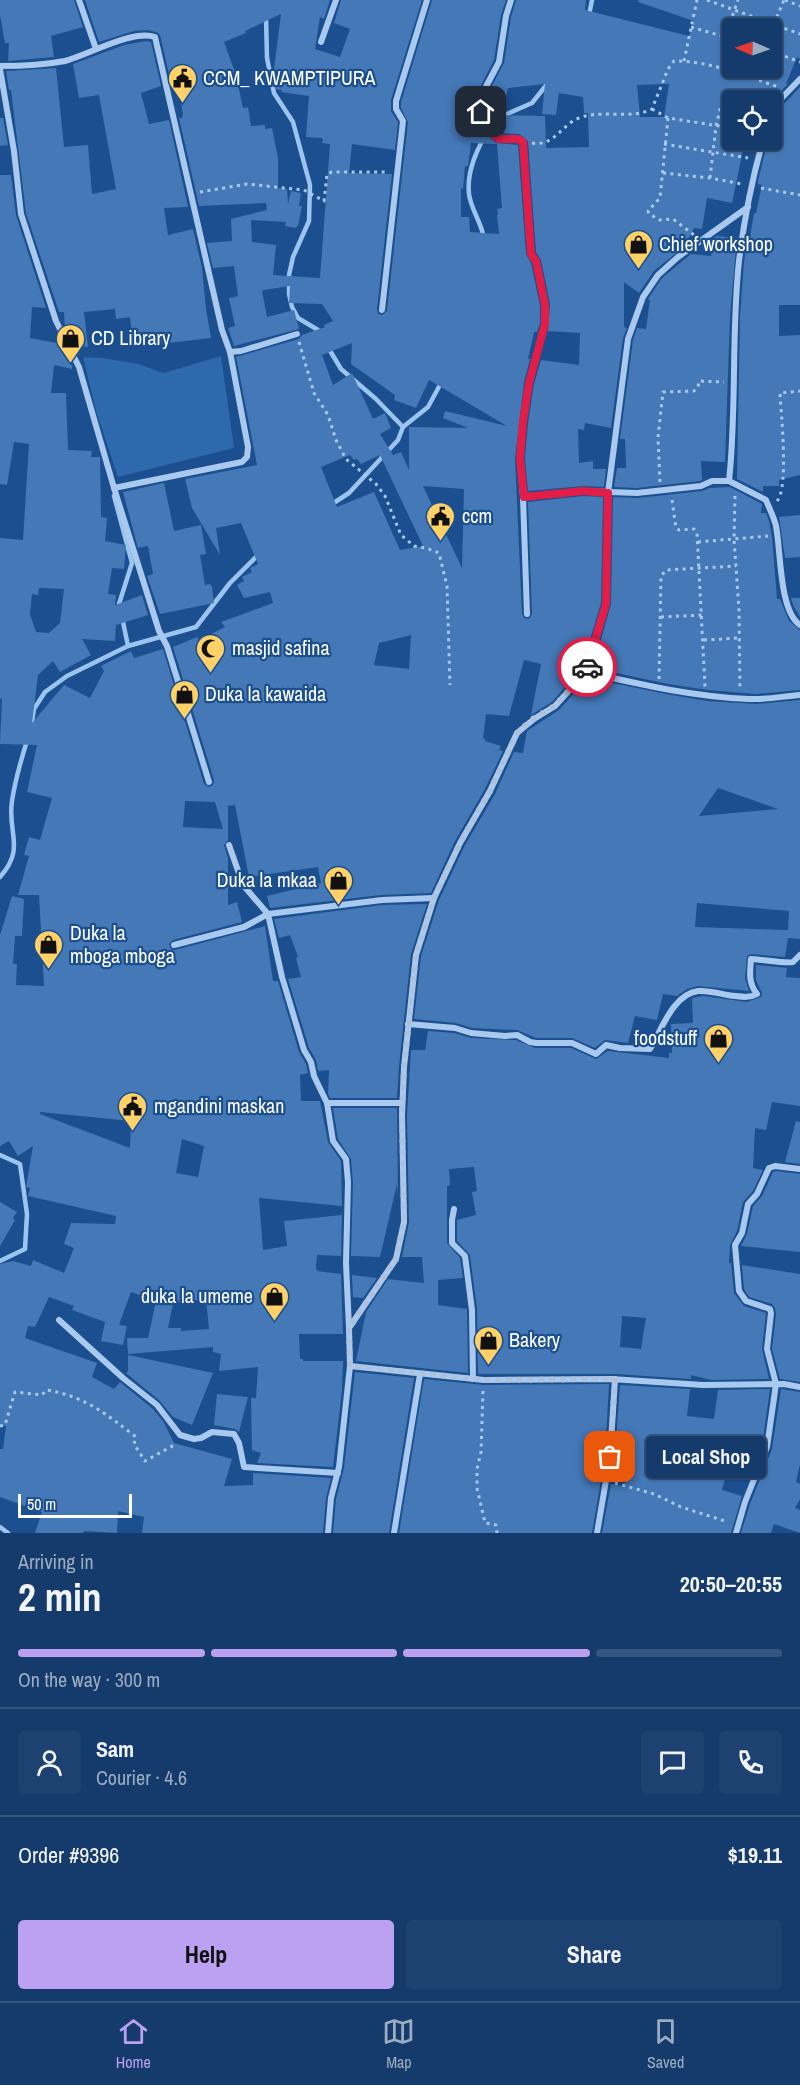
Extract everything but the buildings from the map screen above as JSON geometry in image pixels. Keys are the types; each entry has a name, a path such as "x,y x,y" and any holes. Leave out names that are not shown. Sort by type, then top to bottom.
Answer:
{"street":[{"path":"80,0 96,49"},
{"path":"321,42 336,0"},
{"path":"382,310 403,121 396,109 396,101 426,0"},
{"path":"511,0 506,16 499,62 480,98 481,112 491,122 495,136 499,139 518,139 523,142 531,254 536,261 545,305 545,324 529,383 520,459 524,497 527,614"},
{"path":"114,488 242,462 246,457 248,447 230,352 222,330 154,37 148,34 135,36 67,60 0,67 14,151 21,214 56,321 79,367 114,488 159,631 167,646 209,782"},
{"path":"782,98 800,80"},
{"path":"732,483 739,262 761,150"},
{"path":"349,1328 396,1259 404,1222 402,1103 404,1067 416,955 434,898 460,843 490,791 517,733 534,718 555,706 585,672 606,604 608,493 628,339 643,297 658,275 678,257 748,207"},
{"path":"230,352 241,351 297,334"},
{"path":"524,497 583,491 637,493 701,486 712,481 732,483 766,500 776,525 783,589 793,621 800,625"},
{"path":"585,672 659,687 740,698 800,695"},
{"path":"230,845 243,885 268,914 282,977 304,1050 327,1103 333,1141 346,1159 348,1182 346,1263 350,1366 338,1473 331,1498 328,1533"},
{"path":"174,945 244,927 268,914 382,900 434,898"},
{"path":"408,1024 455,1028 471,1034 517,1035 536,1042 572,1043 596,1054 606,1045 650,1050 673,1008 686,995 697,991 752,997 757,994 749,978 751,959 784,963 793,962 800,955"},
{"path":"327,1103 402,1103"},
{"path":"737,1529 767,1447 776,1384 767,1349 770,1309 746,1300 739,1292 735,1245 742,1233 748,1204 757,1194 769,1168 775,1166 800,1169"},
{"path":"454,1209 452,1244 465,1256 472,1310 473,1379"},
{"path":"59,1320 123,1378 157,1404 180,1435 186,1438 201,1438 212,1432 227,1432 237,1437 244,1467 338,1473"},
{"path":"350,1366 484,1380 615,1379 703,1385 776,1384 800,1387"},
{"path":"394,1533 420,1374"},
{"path":"597,1533 610,1457 615,1379"}],"path":[{"path":"684,61 697,0"},
{"path":"707,0 757,18"},
{"path":"731,18 738,0"},
{"path":"777,18 785,0 800,6"},
{"path":"691,27 722,36"},
{"path":"782,27 800,34"},
{"path":"782,56 800,63"},
{"path":"523,142 539,145 553,139 580,117 643,114 652,109 674,60 694,61 722,68"},
{"path":"753,78 789,90"},
{"path":"710,178 716,126 722,101"},
{"path":"652,109 668,118 722,127"},
{"path":"668,118 660,198 648,209 648,214 660,220 673,219 702,240"},
{"path":"664,144 758,159"},
{"path":"191,196 237,184 304,190 324,201 327,174 332,172 397,172"},
{"path":"662,173 710,178 800,195"},
{"path":"297,334 314,393 328,415 346,459 376,484 386,496 401,535 414,546 439,553 443,562 447,586 450,685"},
{"path":"661,490 658,437 663,392 694,391 699,381 734,382"},
{"path":"770,509 781,497 783,474 780,393 800,391"},
{"path":"732,483 740,698"},
{"path":"671,489 676,528 696,530 706,694"},
{"path":"698,542 777,536"},
{"path":"659,687 661,576 666,570 736,566"},
{"path":"661,617 702,615"},
{"path":"704,640 739,638"},
{"path":"484,1380 477,1488 485,1523 496,1525 497,1533"},
{"path":"0,1426 5,1425 15,1392 42,1395 46,1390 80,1398 94,1406 136,1437 134,1444 145,1461 186,1438"},
{"path":"606,1481 654,1494 737,1529"}],"shaded area":[{"path":"221,356 234,448 118,477 96,411 83,357 138,364 164,373"}],"waterway":[{"path":"589,15 592,0"},
{"path":"266,17 267,58 274,93 293,122 310,185 309,221 293,257 289,275 289,294 298,318 318,330 320,334"},
{"path":"484,239 469,194 470,174 475,156 493,120 532,103 548,83"},
{"path":"329,349 341,369 376,399 403,427"},
{"path":"332,504 349,493 398,440 403,427 428,407 441,383"},
{"path":"114,496 132,563 119,604 120,609"},
{"path":"32,722 34,709 45,692 67,676 128,646 196,627 230,583 258,555"},
{"path":"122,617 128,646"},
{"path":"0,877 8,867 14,849 12,801 27,741"},
{"path":"0,1155 20,1164 27,1214 25,1249 0,1261"},
{"path":"0,1527 8,1533"}],"way so far":[{"path":"587,667 555,706 534,718 517,733 490,791 460,843 434,898 416,955 404,1067 402,1115 404,1222 396,1259 349,1328 350,1366 484,1380 615,1379 610,1457"}],"place":[{"name":"CCM_ KWAMPTIPURA","path":"182,104"},
{"name":"Chief workshop","path":"638,270"},
{"name":"CD Library","path":"70,364"},
{"name":"ccm","path":"441,542"},
{"name":"masjid safina","path":"211,674"},
{"name":"Duka la kawaida","path":"184,720"},
{"name":"Duka la mkaa","path":"338,906"},
{"name":"Duka la mboga mboga","path":"49,970"},
{"name":"foodstuff","path":"718,1064"},
{"name":"mgandini maskan","path":"133,1132"},
{"name":"duka la umeme","path":"274,1322"},
{"name":"Bakery","path":"488,1366"},
{"name":"Local Shop","path":"610,1457"}],"route":[{"path":"481,112 494,123 495,136 499,139 518,139 523,142 531,254 536,261 545,305 545,324 529,383 523,422 520,459 524,497 583,491 608,493 606,604 587,667"}]}
